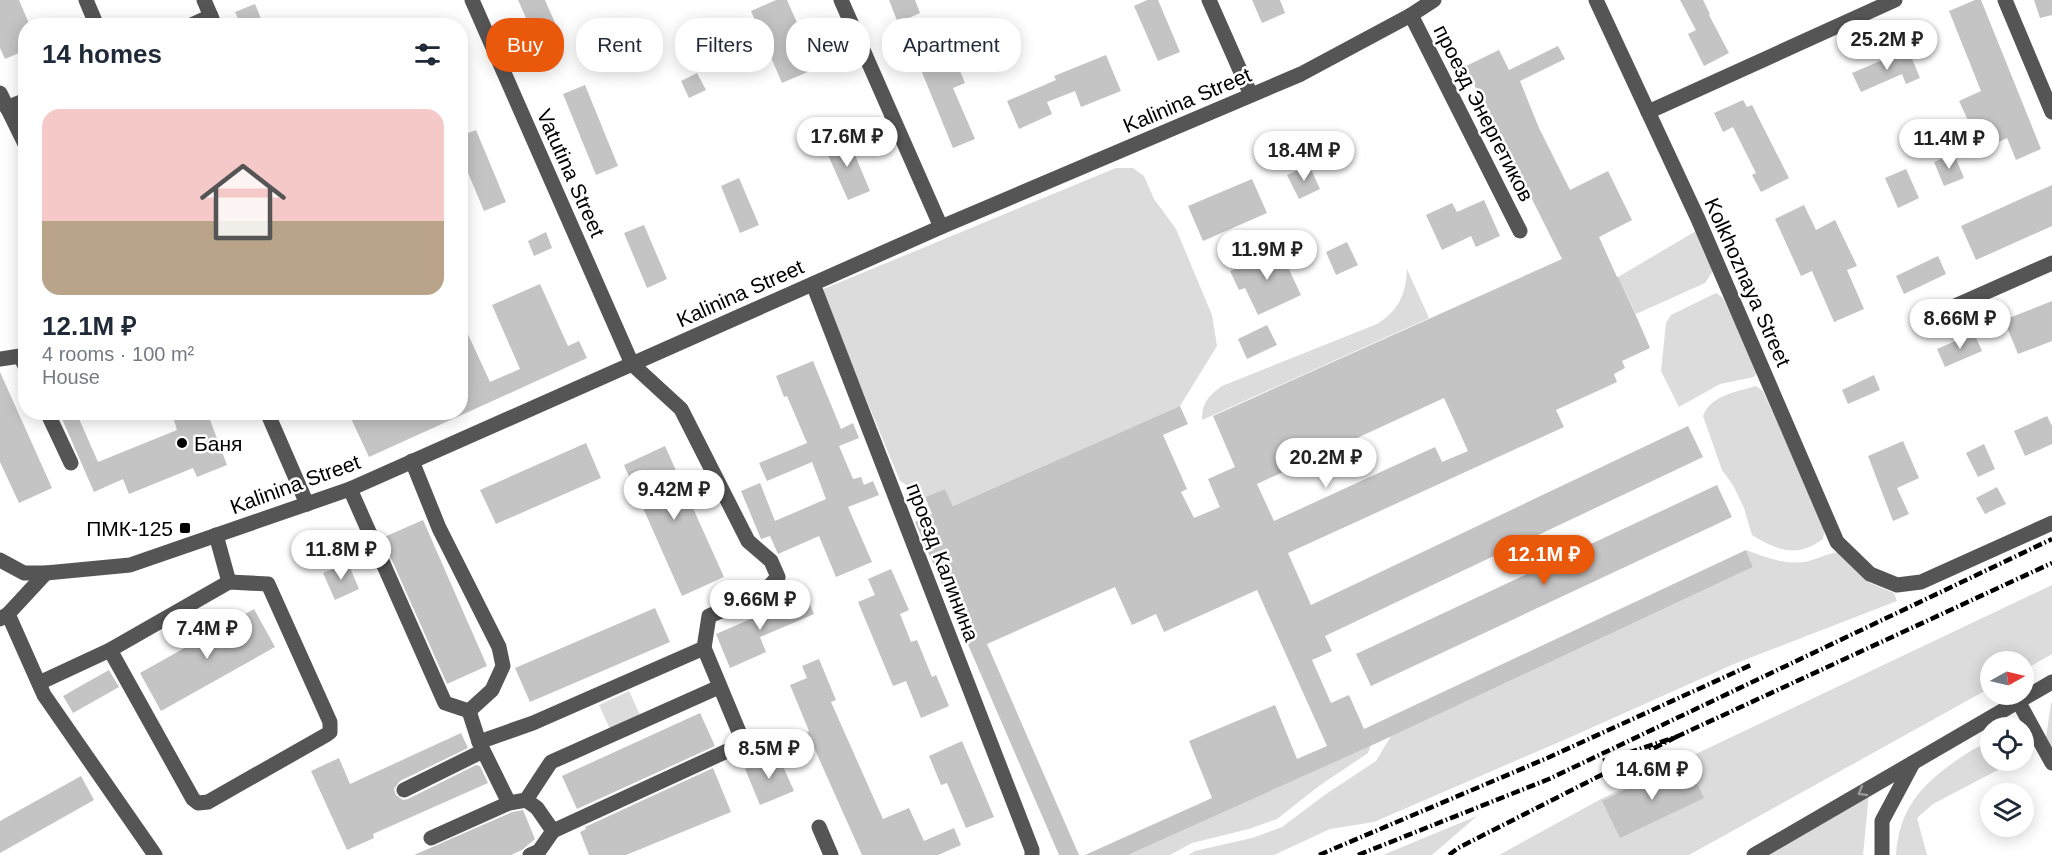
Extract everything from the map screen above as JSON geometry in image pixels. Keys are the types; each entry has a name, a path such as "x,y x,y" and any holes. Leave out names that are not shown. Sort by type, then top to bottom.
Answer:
{"street":[{"path":"86,0 94,18"},
{"path":"204,0 212,18"},
{"name":"Vatutina Street","path":"472,0 632,364"},
{"path":"841,0 941,227"},
{"path":"1209,0 1251,95"},
{"name":"Kalinina Street","path":"0,560 24,573 46,573 130,564 350,489 941,227 1300,74 1411,15 1434,0"},
{"name":"Kolkhoznaya Street","path":"1596,0 1698,219 1837,542 1870,574 1897,585 1921,582 2052,523"},
{"path":"1648,112 1895,0"},
{"path":"2005,0 2052,112"},
{"name":"проезд Энергетиков","path":"1411,15 1520,231"},
{"path":"0,93 18,130"},
{"path":"7,108 18,103"},
{"path":"1938,313 2052,263"},
{"name":"проезд Калинина","path":"813,284 1032,855"},
{"path":"0,359 18,356"},
{"path":"530,855 539,851 553,831 740,745 739,732 704,648 709,616 762,594 778,577 771,561 748,541 681,409 632,364"},
{"path":"51,420 71,463"},
{"path":"270,420 307,504"},
{"path":"412,461 439,528 499,647 503,666 492,690 469,711"},
{"path":"350,489 445,703 469,711"},
{"path":"216,535 229,582"},
{"path":"46,573 4,616 44,695 154,855"},
{"path":"39,683 110,650 229,582 268,584 330,722 330,732 208,802 198,803 110,650"},
{"path":"404,790 481,746 704,648"},
{"path":"2034,692 2052,682"},
{"path":"526,800 551,762 719,687"},
{"path":"1754,855 2011,705"},
{"path":"2020,705 2052,763"},
{"path":"469,711 481,746 509,803"},
{"path":"1882,855 1882,821 1913,763"},
{"path":"431,838 509,803 526,800 537,808 553,831"},
{"path":"819,827 831,855"}],"shaded area":[{"path":"1116,168 1133,168 1144,176 1154,199 1176,229 1212,315 1217,346 1180,406 953,506 945,489 925,497 900,481 821,290"},
{"path":"1696,231 1713,271 1705,283 1636,314 1618,277"},
{"path":"1407,269 1429,318 1202,420 1207,400 1222,386 1377,324 1384,319 1400,301 1405,287"},
{"path":"1716,293 1723,298 1758,371 1754,377 1720,384 1679,407 1661,371 1666,323 1671,315"},
{"path":"1756,386 1763,391 1825,528 1823,539 1805,549 1779,548 1752,535 1744,508 1733,485 1722,470 1703,416 1712,403 1718,399"},
{"path":"1746,550 1779,561 1795,563 1840,552 1870,583 1894,593 1897,601 1734,664 1374,822 1330,829 1274,855 1188,855 1195,851 1252,838 1282,827 1376,761 1391,736 1753,567"},
{"path":"2052,585 2052,654 2034,664 2034,651 1980,651 1980,694 1689,855 1499,855 1601,799"},
{"path":"629,691 640,715 610,729 599,705"},
{"path":"2052,703 2052,748 2046,737"},
{"path":"1371,745 1368,753 1319,786 1277,819 1249,829 1192,843 1170,855 1128,855"},
{"path":"1980,746 1980,771 1996,771 1933,804 1917,818 1927,855 1896,855 1902,824 1914,800 1944,769"},
{"path":"1869,793 1863,855 1760,855"},
{"path":"1477,816 1432,855 1383,855"}],"building":[{"path":"0,0 19,0 27,18 18,18 18,53 5,59 0,48"},
{"path":"518,0 545,0 553,18 526,18"},
{"path":"776,0 787,0 795,18 786,18 786,72 808,72 782,83 774,64 774,18 754,18 751,11"},
{"path":"889,0 915,0 920,13 909,18 896,18"},
{"path":"1147,0 1158,0 1180,52 1158,61 1134,6"},
{"path":"1252,0 1280,0 1285,13 1262,23"},
{"path":"1680,0 1703,0 1729,53 1704,66 1688,34 1696,30"},
{"path":"1975,0 1981,0 2041,149 2016,160 2007,138 1978,152 1970,135 1974,133 1959,101 1981,91 1949,11"},
{"path":"2034,0 2052,0 2052,15 2040,18"},
{"path":"255,4 261,18 238,18 235,12"},
{"path":"1558,46 1565,59 1520,81 1539,128 1570,190 1608,171 1632,220 1599,237 1650,348 1622,361 1625,368 1614,374 1617,382 1556,410 1564,427 1288,553 1311,605 1688,426 1703,457 1325,636 1332,651 1312,660 1331,703 1349,695 1364,729 1746,550 1753,567 1379,742 1128,855 1085,855 1212,798 1189,741 1275,705 1297,759 1327,746 1257,590 1164,632 1156,614 1132,625 1115,587 987,644 1079,855 1059,855 915,522 932,514 925,497 945,489 953,506 1180,406 1188,424 1163,435 1187,489 1181,492 1194,518 1220,507 1208,479 1235,467 1213,416 1562,259 1528,191 1501,144 1466,66 1499,50 1509,70","holes":["1444,398 1468,451 1442,462 1435,447 1274,521 1257,484"]},
{"path":"1908,49 1920,78 1906,84 1902,74 1861,92 1852,73"},
{"path":"1106,55 1121,91 1081,107 1075,91 1047,102 1052,114 1019,129 1007,101 1056,80 1054,76"},
{"path":"922,72 961,72 965,83 953,88 975,139 953,148"},
{"path":"697,73 706,90 689,98 681,81"},
{"path":"585,85 618,166 596,175 563,94"},
{"path":"1743,100 1747,107 1752,105 1789,178 1761,192 1752,175 1756,173 1733,127 1723,132 1714,113"},
{"path":"476,130 506,202 484,211 468,173 468,133"},
{"path":"847,136 870,191 848,200 824,146"},
{"path":"1954,154 1964,178 1944,186 1934,162"},
{"path":"1309,165 1320,189 1299,199 1287,175"},
{"path":"1906,169 1919,198 1898,208 1885,178"},
{"path":"739,178 759,225 740,233 721,186"},
{"path":"1252,179 1267,213 1203,241 1188,206"},
{"path":"2052,185 2052,226 1976,260 1961,226"},
{"path":"1484,200 1500,236 1476,247 1471,236 1442,250 1426,215 1452,203 1457,212"},
{"path":"1804,205 1816,230 1835,220 1857,266 1847,270 1864,309 1834,322 1812,271 1801,276 1775,219"},
{"path":"644,225 667,279 647,288 624,233"},
{"path":"546,232 552,248 534,256 528,241"},
{"path":"1347,242 1358,265 1336,275 1326,252"},
{"path":"1279,248 1301,295 1258,315 1245,288 1239,290 1230,271"},
{"path":"1938,256 1946,274 1904,294 1896,276"},
{"path":"540,284 568,346 579,341 587,358 468,412 468,334 490,382 520,369 492,305"},
{"path":"2052,301 2052,341 2018,354 2004,320"},
{"path":"1267,325 1277,345 1247,359 1238,339"},
{"path":"1974,333 1982,351 1945,367 1937,349"},
{"path":"813,361 841,429 853,423 859,438 839,446 853,479 861,477 864,485 873,481 879,495 848,507 872,562 836,577 819,536 778,554 770,536 761,539 741,491 760,483 775,521 826,499 812,462 767,481 759,463 807,443 776,376"},
{"path":"0,372 18,412 18,420 22,420 52,488 19,503 0,462"},
{"path":"1874,375 1880,390 1848,404 1842,390"},
{"path":"2047,416 2052,426 2052,444 2025,456 2014,431"},
{"name":"Баня","path":"62,420 80,420 98,462 177,430 174,420 210,420 227,465 197,477 193,468 129,494 123,479 94,492"},
{"path":"352,420 450,420 369,457"},
{"path":"1903,441 1919,478 1897,488 1909,514 1893,521 1868,456"},
{"path":"586,443 601,478 496,524 480,490"},
{"path":"1984,444 1995,469 1978,477 1966,453"},
{"path":"665,446 724,577 682,596 624,465"},
{"path":"1717,485 1732,517 1371,686 1356,654"},
{"path":"1997,487 2006,504 1985,514 1976,498"},
{"path":"423,520 487,666 447,684 382,538"},
{"path":"348,563 359,589 335,600 323,573"},
{"path":"891,569 909,610 900,614 911,642 917,640 932,677 936,675 949,706 921,718 906,681 893,686 858,602 875,595 868,579"},
{"path":"806,595 814,614 760,637 766,652 730,668 716,634"},
{"path":"655,608 670,642 530,702 515,668"},
{"path":"254,609 275,647 161,711 140,673"},
{"path":"819,659 836,700 831,702 883,819 909,808 924,841 954,828 961,845 938,855 862,855 807,732 809,731 790,685 807,678 802,666"},
{"path":"109,670 119,687 73,713 63,696"},
{"path":"700,713 715,746 577,809 562,776"},
{"path":"461,733 468,748 400,781 394,789 396,795 403,800 408,799 476,765 480,766 488,783 373,834 374,838 347,850 311,771 339,758 350,784"},
{"path":"962,741 994,817 966,828 947,783 941,785 929,756"},
{"path":"778,755 794,791 760,805 745,769"},
{"path":"1689,766 1704,798 1620,838 1602,801 1646,780 1648,785"},
{"path":"713,768 731,812 626,855 589,855 580,832 586,829 585,827"},
{"path":"81,776 94,800 0,853 0,821"},
{"path":"523,810 535,839 522,850 511,855 414,855 512,812"}],"railway":[{"path":"1358,855 1549,779 2052,539"},
{"path":"1676,737 2052,563"},
{"path":"1319,855 1545,759 1751,665"},
{"path":"1449,855 1458,848 1676,737 1603,761"}],"place":[{"name":"Баня","path":"182,443"},
{"name":"ПМК-125","path":"185,528"}]}
